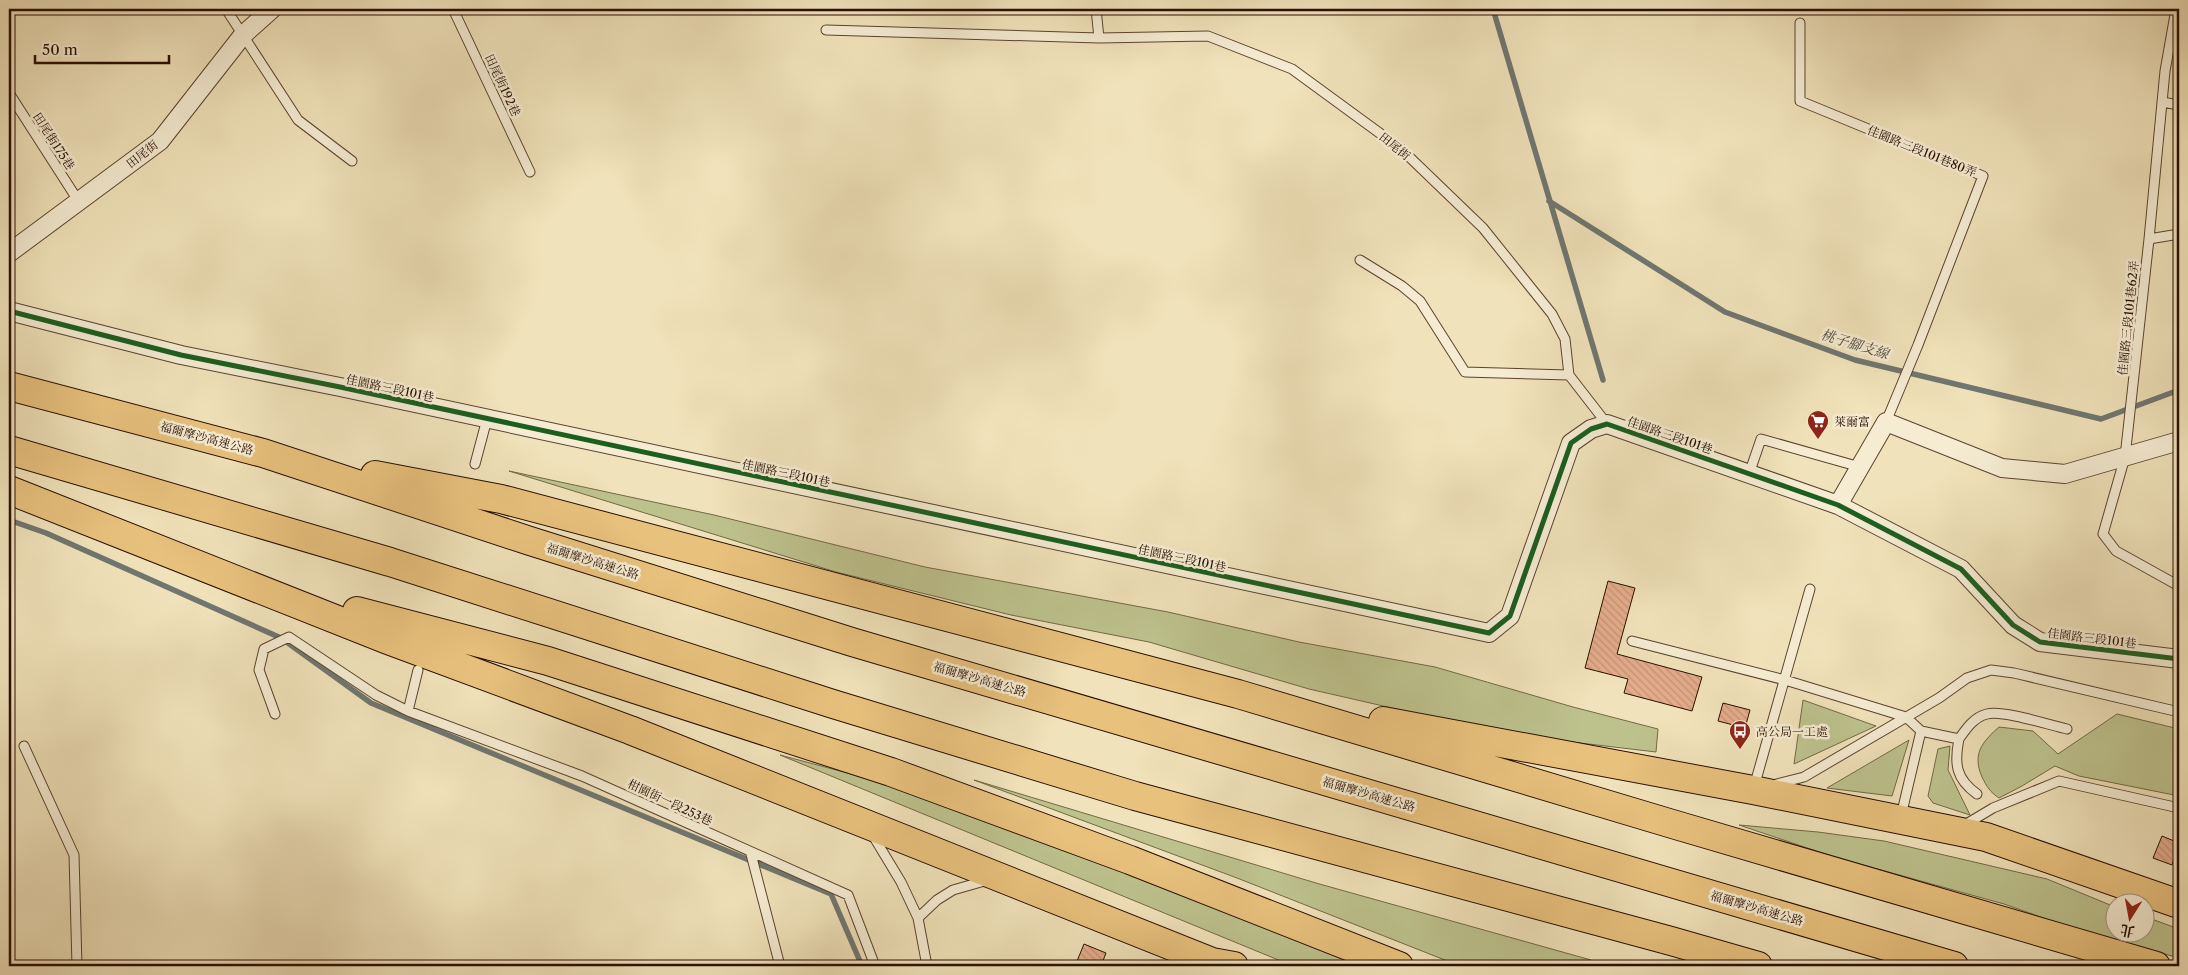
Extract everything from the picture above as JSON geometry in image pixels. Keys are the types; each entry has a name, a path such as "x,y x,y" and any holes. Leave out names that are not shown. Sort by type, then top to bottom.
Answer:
{"highway":[{"name":"福爾摩沙高速公路","path":"9,386 263,453 530,541 852,642 1954,966"},
{"path":"9,450 390,562 832,704 1135,796 1671,940 1758,966"},
{"path":"263,453 501,499 1238,694 2156,966"},
{"path":"9,490 388,640 630,730 1221,965"},
{"path":"198,564 376,617 548,661 892,772 1130,860 1399,966"},
{"path":"1238,694 1753,790 1956,830 1986,837 2179,904"}],"street":[{"name":"田尾街","path":"9,253 160,141 243,35 272,9"},
{"name":"佳園路三段101巷","path":"9,311 181,355 1489,633 1510,616 1571,443 1590,429 1607,424 1838,505 1961,569 2013,625 2040,642 2179,660"},
{"path":"1886,422 2002,468 2065,474 2179,441"},
{"name":"佳園路三段101巷80弄","path":"1838,505 1886,422"}],"lane":[{"path":"226,9 298,120 352,161"},
{"name":"田尾街192巷","path":"454,9 530,172"},
{"path":"1096,9 1099,38"},
{"name":"佳園路三段101巷62弄","path":"2176,9 2162,102 2150,239 2125,457 2103,534 2116,551 2179,586"},
{"name":"佳園路三段101巷80弄","path":"1800,24 1800,101 1983,176 1918,345 1886,422"},
{"name":"田尾街","path":"826,30 1099,38 1208,36 1292,69 1400,148 1483,228 1552,314 1564,339 1569,375 1607,424"},
{"name":"田尾街175巷","path":"9,94 79,202"},
{"path":"2162,102 2179,105"},
{"path":"2150,239 2179,234"},
{"path":"1360,260 1402,286 1420,301 1465,372 1569,375"},
{"path":"474,464 487,420"},
{"path":"1749,474 1761,440 1860,468"},
{"path":"1753,790 1786,680 1810,589"},
{"name":"柑園街一段253巷","path":"275,714 259,670 264,649 288,637 369,690 408,711 582,776 751,854 848,895 875,966"},
{"path":"1632,641 1786,680 1906,717 1921,731 1959,739"},
{"path":"408,711 418,670"},
{"path":"1753,790 1804,777 1939,698 1967,678 1991,670 2014,673 2179,712"},
{"path":"1977,794 1970,789 1958,773 1956,757 1959,739 1970,723 1987,714 2011,716 2067,729"},
{"path":"1900,820 1921,731"},
{"path":"24,746 74,855 77,966"},
{"path":"1956,830 1993,808 2059,781 2179,808"},
{"path":"865,823 901,882 918,918 927,966"},
{"path":"751,854 780,966"},
{"path":"918,918 937,900 953,890 997,877"}],"green space":[{"path":"509,471 714,515 925,567 1168,612 1299,642 1435,667 1573,707 1658,729 1656,752 1538,738 1427,716 1309,689 1149,642 1011,615 836,572"},
{"path":"1803,700 1876,726 1794,764"},
{"path":"2117,714 2179,729 2179,796 2079,776 2055,766 1999,798 1993,794 1982,777 1978,762 1980,749 1999,727 2033,731 2058,754"},
{"path":"1909,740 1892,796 1827,788"},
{"path":"1950,746 1948,770 1970,815 1933,803 1928,796 1938,749"},
{"path":"780,755 915,791 1371,966 1293,966"},
{"path":"974,780 1316,883 1591,960 1589,966 1460,966 1237,878"},
{"path":"1739,825 1818,832 1884,841 2047,879 2106,903 2106,938 2072,928 2004,904 1834,857"},
{"path":"2156,921 2179,929 2179,958 2122,942 2156,942"}],"building":[{"path":"1608,581 1635,588 1617,654 1702,677 1692,711 1624,693 1628,679 1585,668"},
{"path":"1723,703 1750,710 1745,728 1718,721"},
{"path":"2162,836 2179,843 2172,865 2153,858"},
{"path":"1084,944 1106,953 1101,966 1075,966"}],"waterway":[{"path":"1493,9 1603,380"},
{"name":"桃子腳支線","path":"1549,201 1725,312 1855,360 2101,419 2179,390"},
{"path":"9,520 46,533 281,638 371,703 831,894 862,966"}],"cycle path":[{"path":"9,311 181,355 340,387 1489,633 1510,616 1571,443 1591,429 1607,424 1838,505 1961,569 2013,625 2040,642 2179,659"}],"place":[{"name":"萊爾富","path":"1818,440"},
{"name":"高公局一工處","path":"1740,750"}]}
